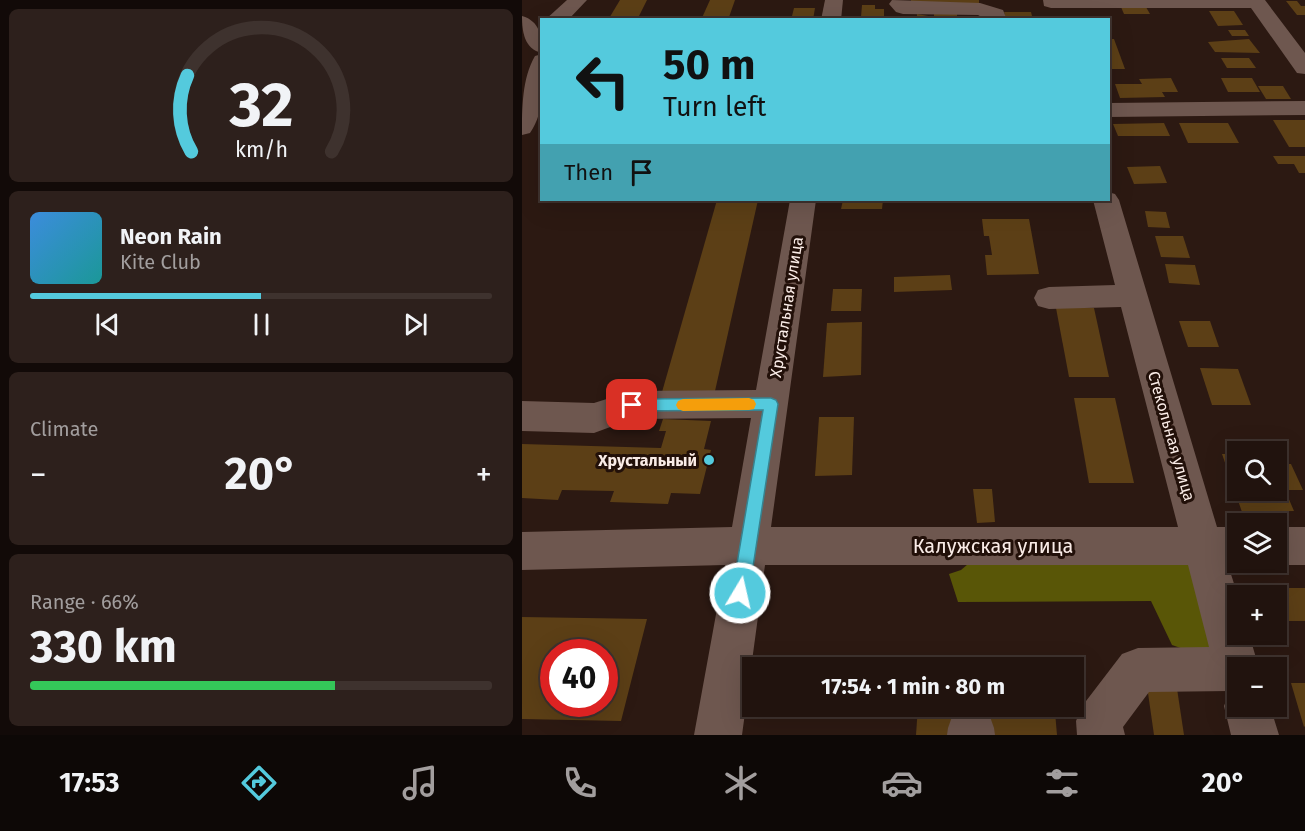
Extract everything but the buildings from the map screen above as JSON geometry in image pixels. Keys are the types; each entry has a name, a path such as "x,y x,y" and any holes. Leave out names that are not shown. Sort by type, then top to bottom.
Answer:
{"street":[{"path":"556,18 578,0"},
{"path":"831,18 834,0"},
{"path":"1053,7 1256,1 1305,68"},
{"path":"899,4 903,8 980,9 996,14 997,18"},
{"path":"522,22 540,44"},
{"path":"522,128 540,67"},
{"path":"1110,110 1305,108"},
{"name":"Хрустальная улица","path":"718,735 803,201"},
{"name":"Стекольная улица","path":"1106,201 1133,296 1220,546 1235,657"},
{"path":"1049,298 1133,296"},
{"path":"522,416 594,418 632,405 771,404"},
{"name":"Калужская улица","path":"522,551 748,546 1220,546"},
{"path":"1287,546 1305,546"},
{"path":"1101,735 1099,721 1138,670 1227,671"},
{"path":"1250,717 1255,735"}],"shaded area":[{"path":"981,553 1176,557 1201,570 1219,639 1209,658 1172,645 1151,601 958,602 949,574 961,570"}],"slow traffic":[{"path":"683,405 749,404"}],"place":[{"name":"Хрустальный","path":"709,460"}],"route":[{"path":"632,405 771,404 740,593"}]}
